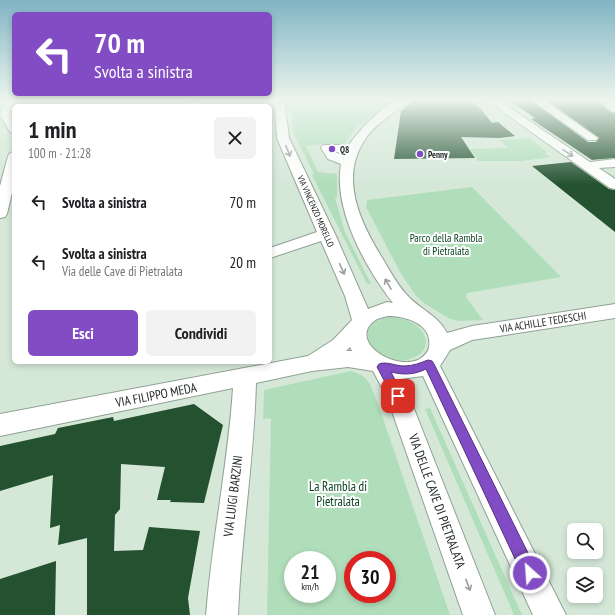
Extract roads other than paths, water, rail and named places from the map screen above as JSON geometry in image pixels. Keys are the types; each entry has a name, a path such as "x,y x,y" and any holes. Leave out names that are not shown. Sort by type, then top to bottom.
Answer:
{"street":[{"name":"VIA VINCENZO MORELLO","path":"282,128 283,138 354,296 359,325"},
{"path":"370,128 351,155 345,183 348,203 354,222 392,290 403,304 422,318 437,333 434,355 550,615"},
{"path":"532,128 615,185"},
{"path":"577,128 592,138"},
{"path":"1,130 12,129"},
{"path":"0,214 4,183 12,161"},
{"path":"587,166 615,163"},
{"path":"272,252 327,234"},
{"path":"422,318 401,310 387,309 374,312 359,325 355,335 358,346 365,356 379,365 403,371 417,369 434,355"},
{"name":"VIA ACHILLE TEDESCHI","path":"434,355 455,338 472,333 615,311"},
{"name":"VIA ACHILLE TEDESCHI","path":"422,318 445,329 472,333"},
{"name":"VIA FILIPPO MEDA","path":"312,363 340,345 359,325"},
{"name":"VIA FILIPPO MEDA","path":"0,425 312,363 348,359 379,365"},
{"name":"VIA DELLE CAVE DI PIETRALATA","path":"379,365 398,396 479,615"},
{"name":"VIA LUIGI BARZINI","path":"222,615 226,549 244,405 245,377"}],"place":[{"name":"Q8","path":"332,149"},
{"name":"Penny","path":"420,154"}],"park label":[{"name":"Parco della Rambla di Pietralata","path":"446,244"},
{"name":"La Rambla di Pietralata","path":"338,494"}]}
